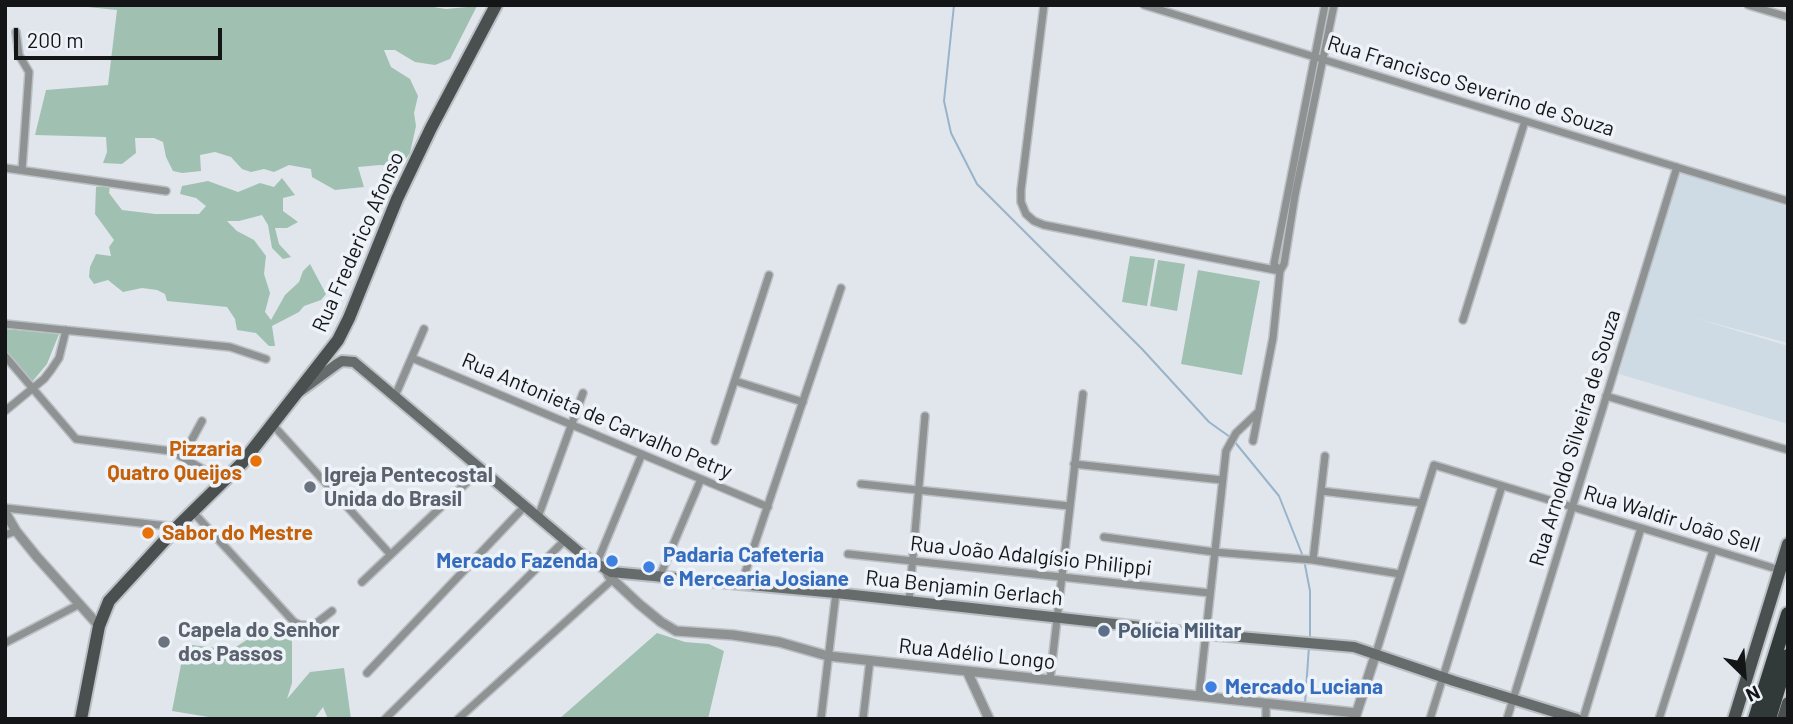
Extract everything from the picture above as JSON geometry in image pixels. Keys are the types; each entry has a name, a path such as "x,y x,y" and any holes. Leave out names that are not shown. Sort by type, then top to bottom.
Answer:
{"highway":[{"path":"1755,719 1788,614"},
{"path":"1769,719 1788,656"}],"main road":[{"name":"Rua Frederico Afonso","path":"81,719 99,626 106,607 113,595 177,527 225,481 328,354 343,330 397,200 431,128 496,5"},
{"path":"296,393 309,387 337,364 350,360 565,540 608,572"},
{"path":"1734,719 1788,544"},
{"name":"Rua Benjamin Gerlach","path":"608,572 1354,647 1443,678 1577,719"},
{"path":"1783,719 1788,703"}],"street":[{"path":"1044,5 1021,190 1021,202 1026,214 1044,225 1280,271"},
{"name":"Rua Francisco Severino de Souza","path":"1144,5 1788,201"},
{"path":"1320,59 1325,5"},
{"path":"1253,441 1273,338 1291,194 1334,5"},
{"path":"1748,5 1788,18"},
{"path":"16,32 19,55 29,72 22,170"},
{"path":"1463,320 1525,121"},
{"name":"Rua Arnoldo Silveira de Souza","path":"1507,719 1677,167"},
{"path":"5,168 166,191"},
{"path":"715,441 769,275"},
{"path":"741,585 841,288"},
{"path":"5,324 230,347 266,359"},
{"path":"395,396 424,329"},
{"path":"5,411 44,379 59,358 66,330"},
{"path":"5,356 76,439 171,451 225,481"},
{"name":"Rua Antonieta de Carvalho Petry","path":"412,358 768,507"},
{"path":"735,381 803,402"},
{"path":"538,517 583,393"},
{"path":"1050,680 1083,394"},
{"path":"1606,396 1788,450"},
{"path":"1199,696 1228,444 1258,413"},
{"path":"909,602 925,416"},
{"path":"183,456 202,421"},
{"path":"273,425 390,554"},
{"path":"458,719 608,572 642,454"},
{"path":"1313,560 1325,456"},
{"path":"1074,464 1222,480"},
{"name":"Rua Waldir João Sell","path":"1422,503 1434,465 1780,569"},
{"path":"362,582 481,469"},
{"path":"659,578 701,479"},
{"path":"861,484 1069,506"},
{"path":"1430,719 1503,486"},
{"path":"1321,491 1422,503 1355,716"},
{"path":"367,673 525,506"},
{"path":"5,510 177,527"},
{"path":"5,510 16,531 99,626"},
{"path":"193,512 294,622 314,625 332,611"},
{"path":"1583,719 1641,528"},
{"path":"5,535 16,531"},
{"path":"1104,537 1214,552 1313,560 1400,574"},
{"path":"385,719 565,540"},
{"path":"1659,719 1713,550"},
{"name":"Rua João Adalgísio Philippi","path":"848,554 1210,593"},
{"name":"Rua Adélio Longo","path":"608,572 661,622 676,631 779,642 828,656 1266,703 1355,716"},
{"path":"821,719 836,593"},
{"path":"5,643 78,605"},
{"path":"863,719 870,660"},
{"path":"967,671 989,719"},
{"path":"1266,703 1266,719"}],"shaded area":[{"path":"1679,171 1788,207 1788,343 1691,317 1788,346 1788,424 1619,374"}],"green space":[{"path":"68,5 421,5 446,9 477,6 450,59 435,65 415,62 395,50 384,50 391,67 410,79 418,96 414,113 416,126 410,153 401,166 358,167 364,187 335,190 312,177 311,169 289,165 274,172 264,169 251,172 242,169 231,157 215,152 200,155 201,171 173,171 163,142 154,138 135,138 136,153 122,164 103,163 107,152 106,137 35,135 46,90 108,85 117,10"},
{"path":"282,178 295,195 283,198 283,211 298,222 287,228 275,228 279,244 291,257 283,259 272,248 268,225 262,215 227,221 237,231 254,240 266,256 264,274 270,293 265,312 271,320 285,295 299,282 303,271 310,264 326,294 321,300 304,306 299,312 272,326 275,346 269,346 256,333 237,330 235,319 227,307 167,301 165,294 157,290 142,288 123,292 108,280 94,284 89,277 96,254 111,256 109,247 114,240 95,214 96,187 110,185 109,193 122,210 155,214 199,214 206,206 196,198 180,194 182,186 208,181 238,192 260,183 274,187"},
{"path":"1130,256 1155,259 1147,306 1122,302"},
{"path":"1158,260 1185,264 1177,311 1150,306"},
{"path":"1198,270 1260,281 1242,375 1181,364"},
{"path":"5,329 59,334 47,364 32,382 5,351"},
{"path":"264,629 283,633 292,641 292,683 287,699 310,672 344,668 351,719 328,719 323,707 314,719 221,719 172,711 185,644 231,650"},
{"path":"657,633 685,642 709,644 724,651 708,719 559,719"}],"waterway":[{"path":"954,5 944,101 951,133 977,184 1143,350 1209,422 1230,437"},
{"path":"1234,441 1279,496 1302,554"},
{"path":"1305,565 1310,591 1310,637"},
{"path":"1305,704 1309,646"}],"place":[{"name":"Pizzaria Quatro Queijos","path":"256,461"},
{"name":"Igreja Pentecostal Unida do Brasil","path":"310,487"},
{"name":"Sabor do Mestre","path":"148,533"},
{"name":"Mercado Fazenda","path":"612,561"},
{"name":"Padaria Cafeteria e Mercearia Josiane","path":"649,567"},
{"name":"Polícia Militar","path":"1104,631"},
{"name":"Capela do Senhor dos Passos","path":"164,642"},
{"name":"Mercado Luciana","path":"1211,687"}]}
